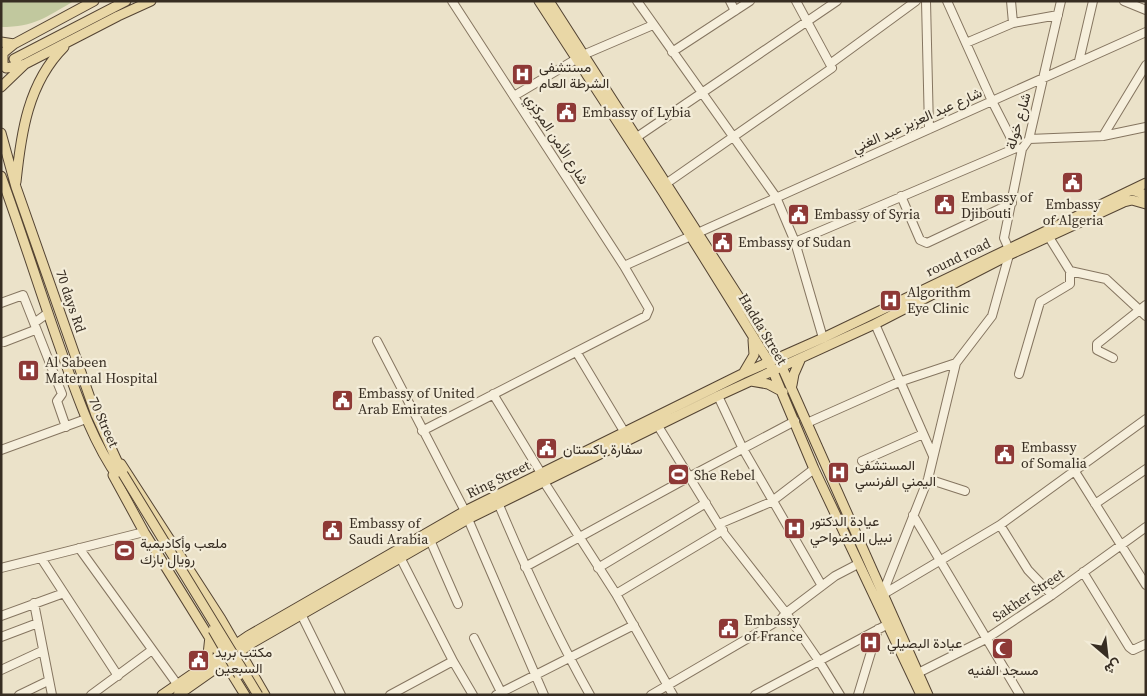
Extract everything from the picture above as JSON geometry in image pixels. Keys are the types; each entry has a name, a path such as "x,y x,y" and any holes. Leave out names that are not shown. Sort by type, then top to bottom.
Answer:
{"main road":[{"path":"94,1 14,44 3,53 3,64 11,69 25,64 152,1"},
{"path":"112,1 13,57 126,1"},
{"name":"Hadda Street","path":"539,1 637,137 667,183 753,338 807,423 882,595 890,623 922,695"},
{"name":"Hadda Street","path":"549,1 580,56 696,236 767,344 781,362 795,421 814,468 858,564 918,672 928,695"},
{"path":"16,187 20,138 26,115 42,74 69,41"},
{"path":"1,42 14,44"},
{"path":"1,87 25,64"},
{"name":"70 days Rd","path":"1,134 16,187 110,458"},
{"name":"70 Street","path":"1,176 86,419 121,476"},
{"name":"round road","path":"1047,234 1146,183"},
{"path":"1131,190 1146,195"},
{"name":"round road","path":"781,362 794,350 1047,234 1124,202 1132,200 1146,204"},
{"name":"round road","path":"771,367 781,362 801,358 875,324 1009,251"},
{"path":"742,374 748,368 754,355 753,338"},
{"path":"767,344 786,350 794,350"},
{"path":"751,381 768,384 788,391 801,358"},
{"name":"Ring Street","path":"250,640 342,585 466,515 742,374 771,367"},
{"name":"Ring Street","path":"342,585 400,557 430,540 466,515 499,504 543,477 658,426 751,381 771,367"},
{"path":"110,458 144,532 247,694"},
{"path":"110,458 127,471 221,620 265,695"},
{"path":"121,476 247,694"},
{"path":"121,476 258,695"},
{"name":"Ring Street","path":"250,640 301,614 334,590"},
{"path":"208,632 216,631 221,626 221,620"},
{"path":"208,632 210,666"},
{"path":"230,636 250,640"},
{"path":"162,695 250,640"},
{"path":"246,662 244,654 250,640"},
{"path":"210,666 224,670 234,676"},
{"path":"178,695 210,666"},
{"path":"247,694 246,682 253,680 258,683"}],"street":[{"name":"شارع الأمن المركزي","path":"452,1 624,266 649,309 646,316 577,353"},
{"path":"637,1 776,197 795,242 823,338"},
{"path":"730,1 735,11"},
{"path":"672,52 750,1"},
{"path":"667,183 832,68 796,1"},
{"path":"637,137 837,1"},
{"path":"830,64 916,1"},
{"path":"926,1 929,129"},
{"path":"795,242 901,196 1019,149 992,100 947,1"},
{"path":"1011,1 1013,23"},
{"name":"شارع خولة","path":"956,363 992,316 1009,251 1004,238 1012,203 1019,149 1028,139 1062,1"},
{"path":"1079,61 1094,1"},
{"path":"1124,1 1146,10"},
{"path":"966,43 1013,23 1058,15"},
{"path":"514,96 580,56 653,25"},
{"name":"شارع عبد العزيز عبد الغني","path":"624,266 696,236 776,197 1146,32"},
{"path":"1103,136 1146,65"},
{"path":"1028,139 1103,136 1146,127"},
{"path":"901,196 923,243 927,243 1012,203"},
{"path":"1019,374 1040,302 1070,284 1070,271 1047,234"},
{"path":"1070,271 1106,279 1142,307 1146,316"},
{"path":"1,303 23,295 62,394 57,401 66,427"},
{"path":"1113,358 1097,350 1097,344 1142,307"},
{"path":"4,342 34,326 48,313"},
{"path":"875,324 933,456"},
{"path":"377,341 466,515 544,695"},
{"path":"422,431 577,353 625,433"},
{"path":"807,423 899,382 956,363"},
{"path":"882,595 928,479 956,363"},
{"path":"493,394 579,538 616,594 673,695"},
{"path":"718,396 771,502 822,586"},
{"path":"1,450 86,419"},
{"path":"882,595 1000,526 1146,419"},
{"path":"525,567 690,476 795,421"},
{"path":"658,426 721,527 786,613 820,661 840,695"},
{"path":"862,461 923,434"},
{"path":"616,594 721,527 771,502 814,468"},
{"path":"1095,504 1146,468"},
{"path":"1074,470 1146,585"},
{"path":"928,479 965,491"},
{"path":"598,568 706,503"},
{"path":"499,504 525,567 569,658 590,695"},
{"path":"914,515 1020,695"},
{"path":"1000,526 1028,570 1052,595"},
{"name":"Sakher Street","path":"918,672 986,638 1052,595 1146,526"},
{"path":"1,568 144,532"},
{"path":"430,540 458,604"},
{"path":"79,548 177,684"},
{"path":"400,557 453,661 473,695"},
{"path":"41,558 118,676"},
{"path":"651,695 781,619 786,613 835,576 858,564"},
{"path":"1084,572 1129,646 1133,650 1146,644"},
{"path":"1,616 64,593"},
{"path":"34,603 52,695"},
{"path":"301,614 341,695"},
{"path":"1,637 38,623"},
{"path":"755,695 890,623"},
{"path":"474,638 498,694 634,625"},
{"path":"858,695 878,629"},
{"path":"91,695 152,650"},
{"path":"1,670 42,651"},
{"path":"390,695 453,661"},
{"path":"19,695 48,681"}],"green space":[{"path":"1,1 74,1 32,23 13,27 1,27"}],"place":[{"name":"مستشفى الشرطة العام","path":"523,75"},
{"name":"Embassy of Lybia","path":"566,112"},
{"name":"Embassy of Algeria","path":"1073,182"},
{"name":"Embassy of Djibouti","path":"945,205"},
{"name":"Embassy of Syria","path":"798,214"},
{"name":"Embassy of Sudan","path":"722,242"},
{"name":"Algorithm Eye Clinic","path":"891,300"},
{"name":"Al Sabeen Maternal Hospital","path":"29,370"},
{"name":"Embassy of United Arab Emirates","path":"342,401"},
{"name":"سفارة باكستان","path":"547,449"},
{"name":"Embassy of Somalia","path":"1005,455"},
{"name":"المستشفى اليمني الفرنسي","path":"839,473"},
{"name":"She Rebel","path":"678,475"},
{"name":"عيادة الدكتور نبيل المضواحي","path":"794,529"},
{"name":"Embassy of Saudi Arabia","path":"333,531"},
{"name":"ملعب وأكاديمية رويال بارك","path":"124,551"},
{"name":"Embassy of France","path":"728,628"},
{"name":"عيادة البصيلي","path":"871,643"},
{"name":"مسجد الفنيه","path":"1003,648"},
{"name":"مكتب بريد السبعين","path":"199,660"}]}
